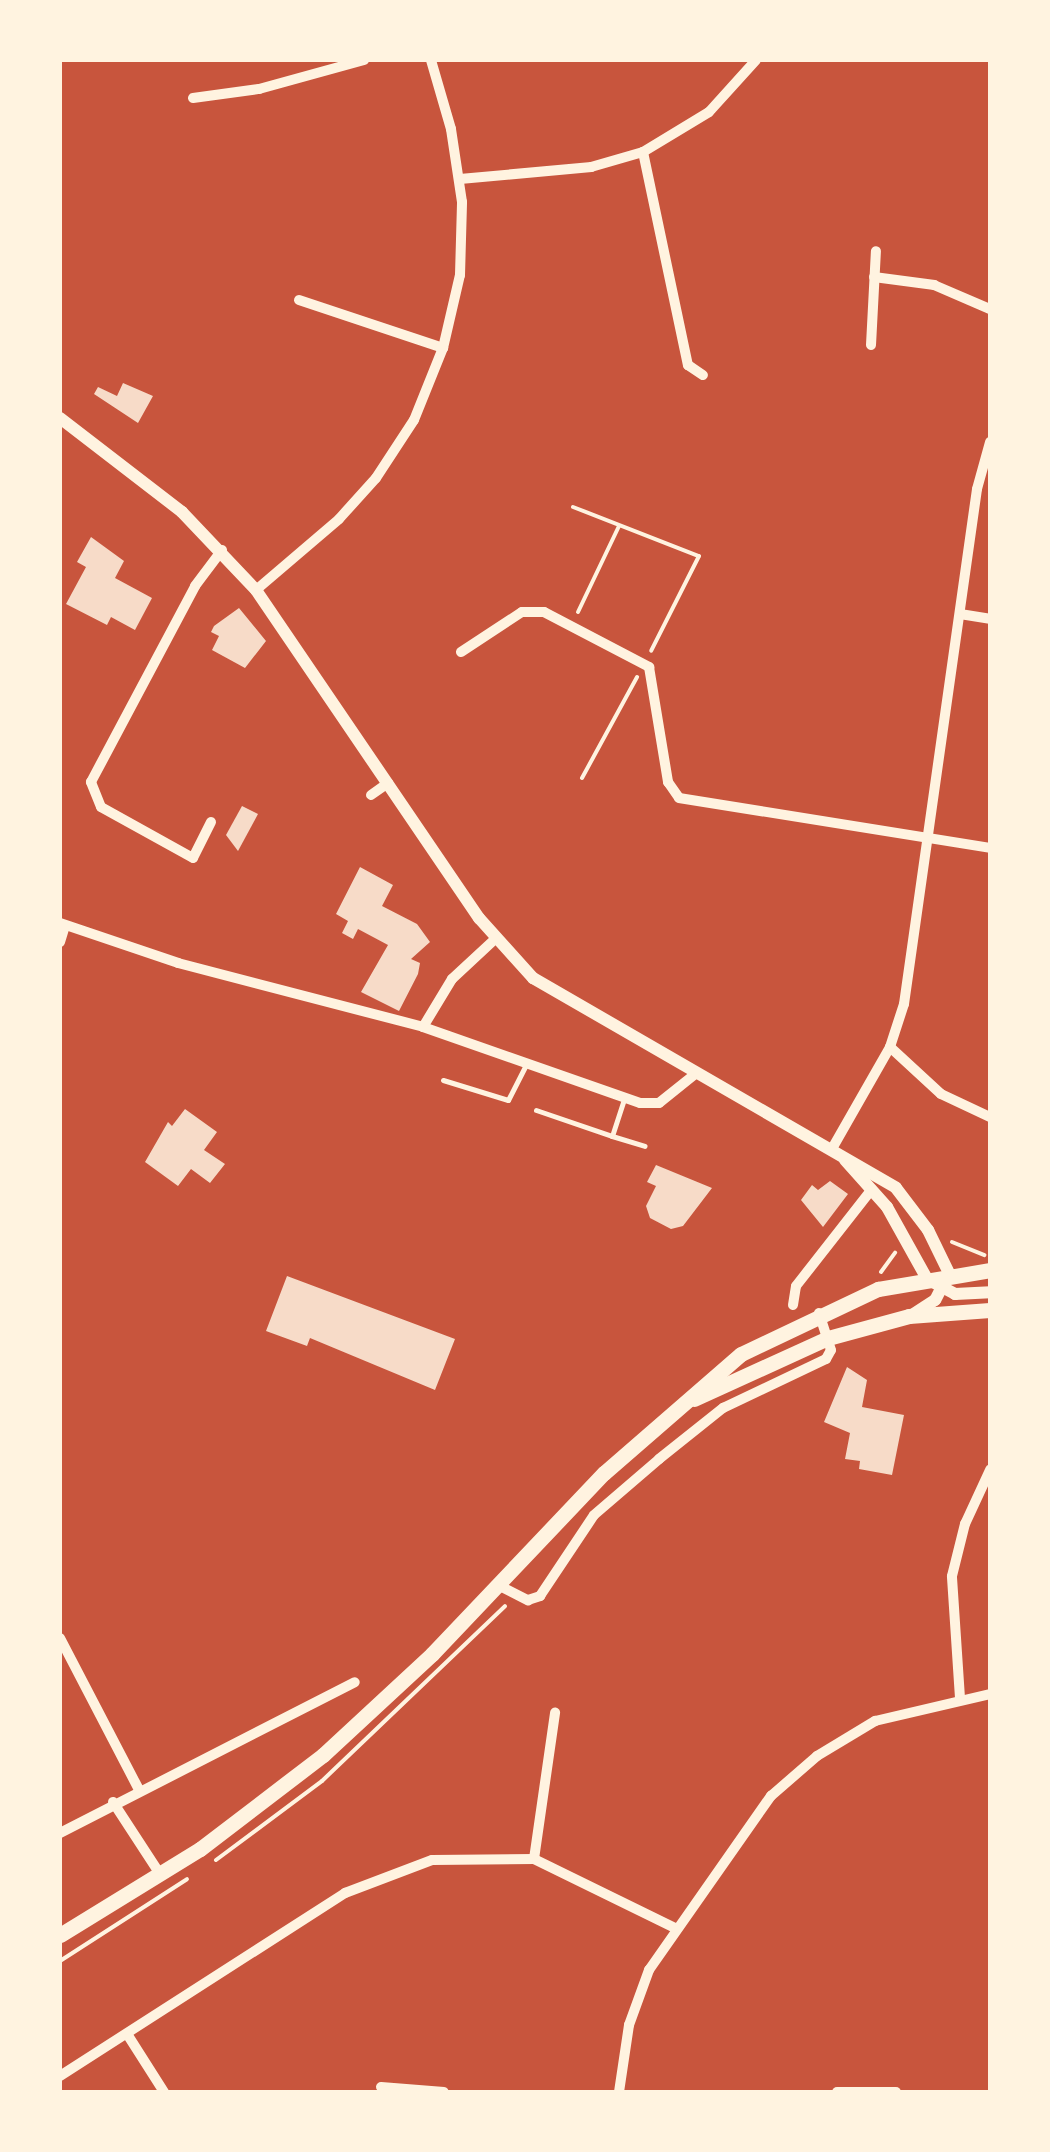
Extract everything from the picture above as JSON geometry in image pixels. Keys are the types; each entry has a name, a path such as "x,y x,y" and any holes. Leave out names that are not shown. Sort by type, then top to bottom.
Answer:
{"main road":[{"path":"60,1936 160,1874 324,1755 498,1585 604,1473 740,1354 878,1288 990,1270"},
{"path":"682,1406 828,1338 910,1316 990,1310"}],"street":[{"path":"192,98 259,89 364,60"},
{"path":"256,590 362,496 414,420 444,348 460,275 460,179 431,60"},
{"path":"460,179 591,166 642,152 710,112 756,60"},
{"path":"642,152 688,365 703,375"},
{"path":"870,345 876,251"},
{"path":"874,277 934,285 990,309"},
{"path":"299,300 444,348"},
{"path":"60,418 222,550 256,590 495,939 564,1002 694,1076 833,1147 896,1188 928,1230 949,1274 942,1291 910,1316"},
{"path":"833,1147 890,1047 904,1004 960,614 990,442"},
{"path":"211,822 193,858 101,807 90,782 194,586 222,550"},
{"path":"461,652 530,610 572,626 645,663 654,679 668,782 678,798 990,848"},
{"path":"960,614 990,619"},
{"path":"370,795 388,783"},
{"path":"60,942 63,925 423,1027 624,1098 659,1103 694,1076"},
{"path":"423,1027 452,980 495,939"},
{"path":"890,1047 942,1094 990,1117"},
{"path":"833,1147 872,1189 928,1280 942,1291 990,1292"},
{"path":"793,1305 796,1286 872,1189"},
{"path":"498,1585 528,1600 540,1596 594,1515 723,1408 826,1359 828,1338 820,1313"},
{"path":"960,1698 952,1576 965,1524 990,1470"},
{"path":"60,1638 138,1788"},
{"path":"60,1833 138,1788 355,1682"},
{"path":"619,2092 634,2007 675,1928 746,1825 806,1766 875,1721 990,1694"},
{"path":"534,1859 555,1712"},
{"path":"113,1802 160,1874"},
{"path":"60,2076 128,2036 329,1903 386,1874 455,1857 534,1859 675,1928"},
{"path":"128,2036 164,2092"},
{"path":"381,2088 444,2092"},
{"path":"837,2092 896,2092"}],"lane":[{"path":"444,1080 508,1100 527,1062"},
{"path":"612,1136 624,1098"},
{"path":"536,1110 644,1146"}],"path":[{"path":"573,506 700,556 582,778"},
{"path":"572,626 620,524"},
{"path":"952,1242 990,1258"},
{"path":"873,1280 888,1256"}],"building":[{"path":"123,383 153,396 138,423 94,394 98,387 117,396"},
{"path":"91,537 124,561 115,578 152,598 135,630 111,617 107,625 66,604 86,567 77,562"},
{"path":"239,608 266,641 245,668 212,650 219,636 211,632 214,626"},
{"path":"242,806 258,814 238,851 226,835"},
{"path":"360,867 393,885 382,906 417,924 430,942 411,959 420,963 418,974 399,1011 361,992 388,945 358,929 353,939 342,933 348,921 336,914"},
{"path":"185,1109 217,1132 204,1150 225,1164 210,1183 191,1169 178,1186 145,1162 168,1122 172,1126"},
{"path":"656,1165 712,1188 683,1226 671,1229 650,1218 646,1206 656,1186 647,1182"},
{"path":"830,1181 848,1194 823,1227 801,1200 812,1185 818,1190"},
{"path":"287,1276 455,1339 435,1390 310,1338 307,1346 266,1331"},
{"path":"847,1367 867,1380 862,1407 904,1415 892,1475 859,1469 860,1461 845,1459 850,1433 824,1422"}]}
